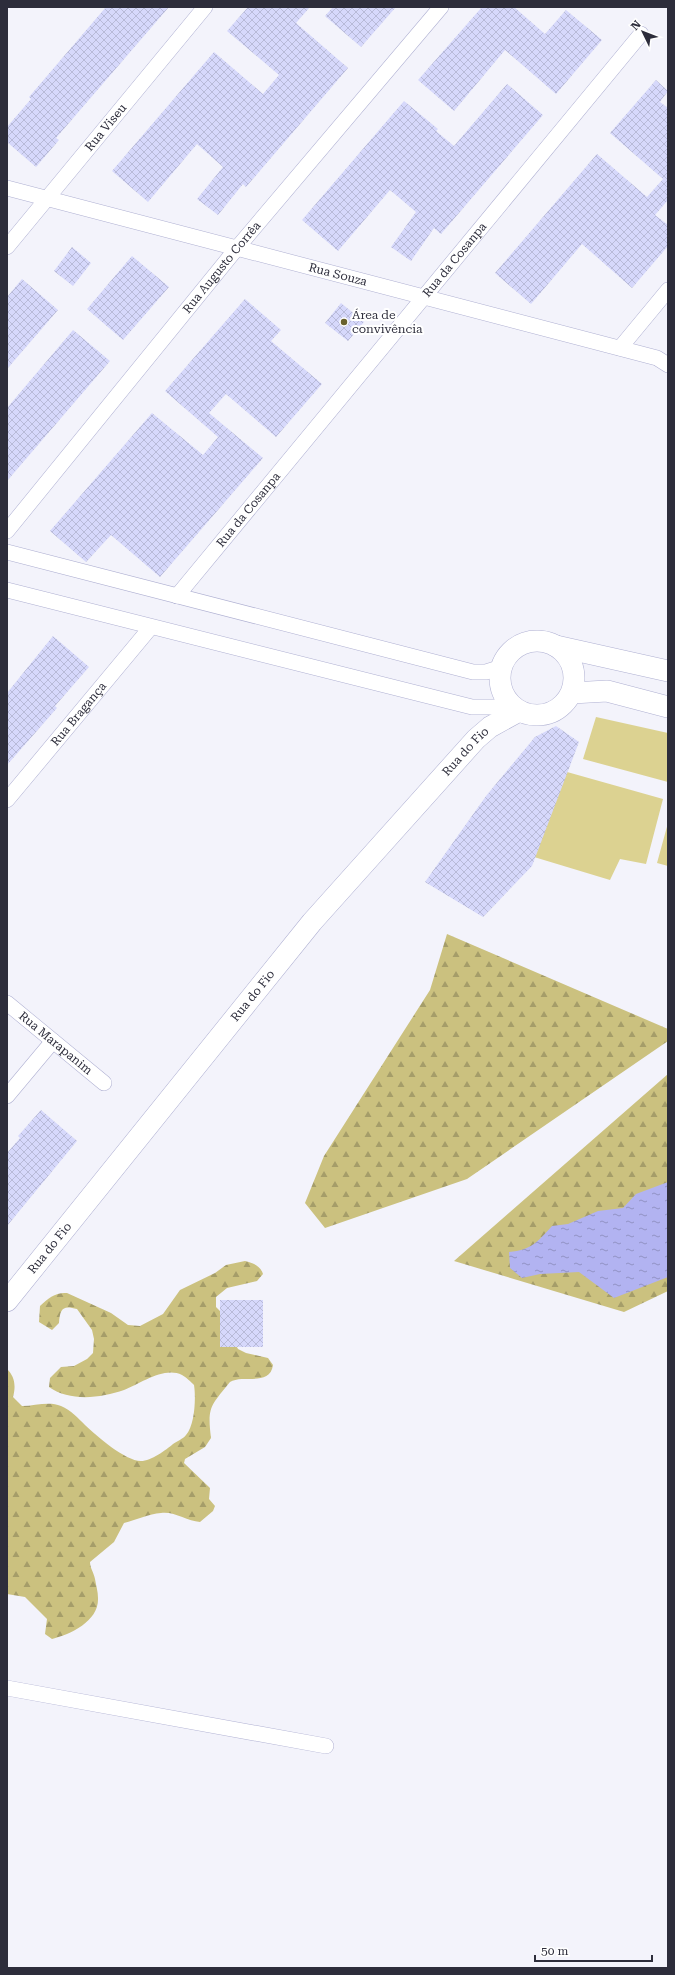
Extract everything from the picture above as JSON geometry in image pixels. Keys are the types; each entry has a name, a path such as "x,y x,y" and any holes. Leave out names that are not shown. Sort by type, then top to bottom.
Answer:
{"street":[{"name":"Rua Viseu","path":"7,247 205,7"},
{"name":"Rua Augusto Corrêa","path":"7,531 237,248 441,7"},
{"name":"Rua da Cosanpa","path":"176,596 641,34"},
{"name":"Rua Souza","path":"7,188 620,348 657,358 668,365"},
{"path":"620,348 668,290"},
{"path":"7,552 473,672 486,672 502,667"},
{"path":"7,590 472,707 516,709 534,716 550,714 563,706 572,693 575,682 573,666 565,652 556,646"},
{"name":"Rua Bragança","path":"7,800 150,627"},
{"path":"516,709 506,699 501,689 500,678 502,667 507,657 514,648 524,643 535,641 546,642 556,646 668,671"},
{"path":"572,693 607,691 668,707"},
{"name":"Rua do Fio","path":"7,1301 312,922 476,738 516,709"},
{"name":"Rua Marapanim","path":"7,1003 104,1083"},
{"path":"7,1096 53,1041"},
{"path":"7,1688 326,1746"}],"green space":[{"path":"447,934 668,1029 668,1041 467,1179 325,1228 305,1203 324,1156 430,990"},
{"path":"668,1074 668,1291 624,1312 454,1261"},
{"path":"245,1261 258,1266 263,1274 257,1281 227,1288 216,1297 216,1307 231,1322 234,1342 238,1349 246,1353 268,1358 273,1365 271,1372 267,1376 255,1379 241,1379 230,1382 218,1396 212,1407 210,1413 211,1438 205,1447 185,1459 184,1463 210,1488 209,1499 215,1506 213,1511 200,1522 171,1513 161,1513 124,1523 114,1542 90,1562 98,1596 97,1606 94,1613 89,1620 75,1630 52,1639 45,1634 47,1619 25,1597 7,1594 7,1369 12,1375 14,1382 13,1397 22,1406 47,1404 61,1406 74,1414 90,1430 119,1453 134,1460 141,1461 154,1457 183,1438 189,1430 194,1411 194,1385 182,1375 168,1373 152,1377 115,1393 96,1397 76,1397 57,1392 49,1387 50,1378 61,1367 74,1366 87,1359 93,1353 94,1339 92,1330 77,1309 68,1307 63,1309 60,1314 59,1323 52,1330 39,1322 40,1306 52,1296 59,1293 67,1293 111,1313 128,1325 140,1326 163,1314 180,1290 215,1273 226,1265"}],"shaded area":[{"path":"596,717 668,733 668,782 583,759"},
{"path":"560,770 663,799 646,864 620,859 610,880 534,857"},
{"path":"668,823 668,866 657,863"}],"water":[{"path":"668,1182 668,1277 614,1298 579,1272 540,1274 522,1278 510,1268 509,1252 517,1251 534,1244 552,1226 568,1224 598,1211 623,1208 636,1194"}],"building":[{"path":"106,7 169,7 56,138 59,140 36,167 7,142 7,127 31,99 29,97"},
{"path":"248,7 310,7 296,23 348,68 246,187 243,184 218,215 197,199 223,167 197,144 148,202 112,171 214,52 263,94 279,75 227,31"},
{"path":"333,7 396,7 361,47 325,16"},
{"path":"482,7 514,7 545,34 566,10 602,40 556,94 505,50 454,111 418,80"},
{"path":"656,80 668,91 660,102 668,108 668,200 655,215 668,225 668,246 632,288 582,244 531,304 495,273 597,154 647,197 663,179 610,133"},
{"path":"507,84 543,115 441,234 434,228 411,261 391,247 416,212 390,190 338,251 302,220 404,101 438,129 436,131 454,146"},
{"path":"72,247 91,263 73,286 54,271"},
{"path":"132,256 169,287 123,340 87,309"},
{"path":"22,279 58,310 7,369 7,297"},
{"path":"245,299 281,330 271,341 322,384 276,437 226,394 209,413 263,458 160,577 111,535 86,562 50,531 152,413 203,455 218,437 165,391"},
{"name":"Área de convivência","path":"341,303 364,322 348,341 325,323"},
{"path":"73,330 110,361 7,481 7,408"},
{"path":"53,636 89,667 55,706 57,708 7,765 7,693"},
{"path":"556,726 579,742 532,866 483,917 425,882 486,796 535,737"},
{"path":"41,1110 77,1141 7,1226 7,1153 20,1138 18,1136"},
{"path":"220,1300 263,1300 263,1347 220,1347"}],"place":[{"name":"Área de convivência","path":"344,322"}]}
